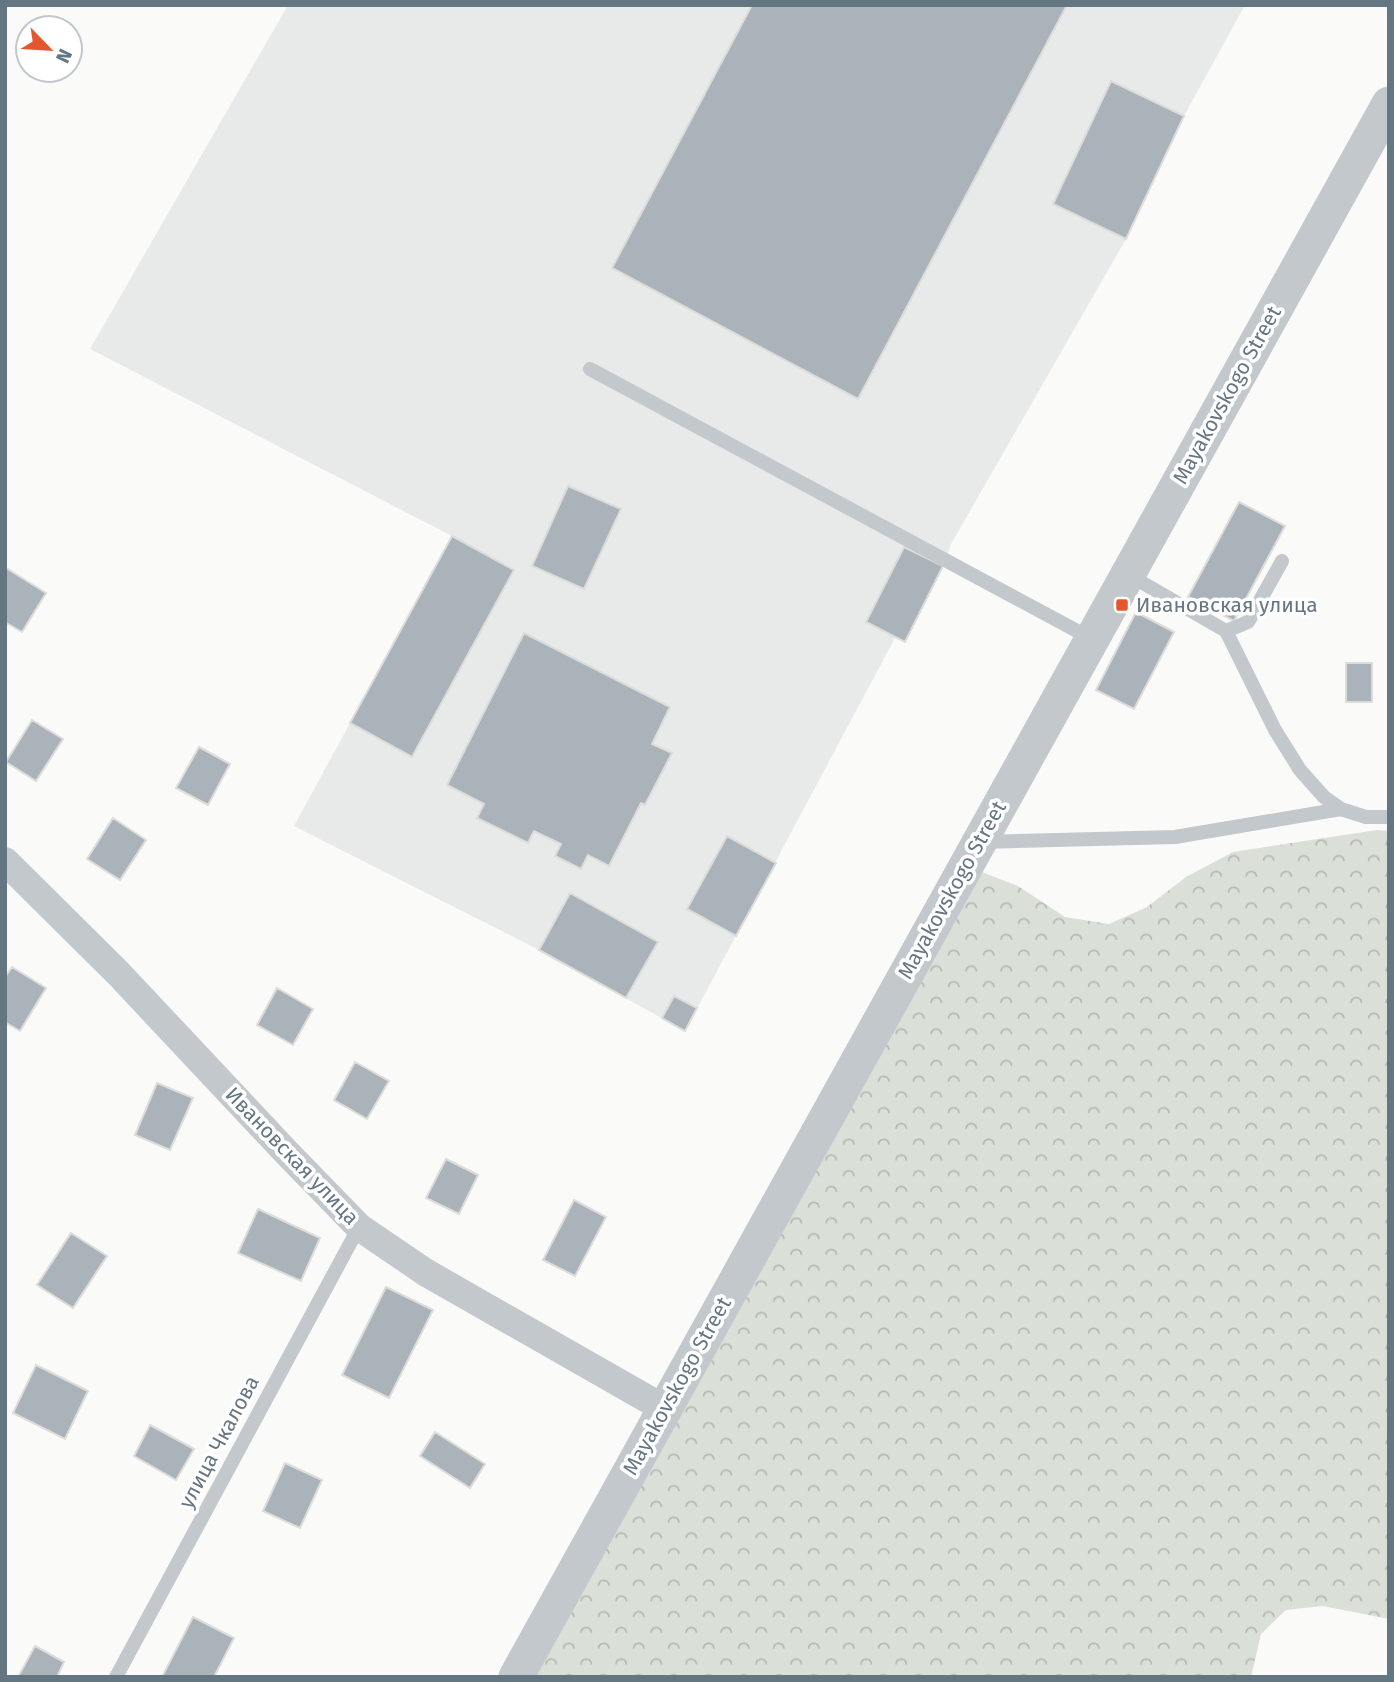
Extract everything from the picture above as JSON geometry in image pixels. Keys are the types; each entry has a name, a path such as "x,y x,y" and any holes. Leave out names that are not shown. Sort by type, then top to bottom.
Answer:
{"street":[{"name":"Mayakovskogo Street","path":"516,1677 1389,104"},
{"name":"Ивановская улица","path":"5,861 118,973 359,1227 425,1272 664,1409"}],"lane":[{"path":"590,369 1092,639"},
{"path":"1226,631 1248,622 1282,561"},
{"path":"1127,575 1226,631 1276,730 1300,770 1324,797 1341,809 1366,817 1389,817"},
{"path":"979,842 1175,837 1341,809"},
{"name":"улица Чкалова","path":"116,1677 359,1227"}],"shaded area":[{"path":"288,5 1245,5 1184,116 1126,239 951,544 943,566 905,642 895,638 685,1031 539,950 294,826 452,536 90,349"}],"green space":[{"path":"1377,830 1389,831 1389,1619 1323,1606 1286,1610 1261,1634 1251,1677 516,1677 966,866 1018,886 1065,917 1109,924 1147,907 1186,877 1233,852"}],"building":[{"path":"752,5 1067,5 858,399 612,268"},
{"path":"1111,81 1184,116 1126,239 1053,204"},
{"path":"568,486 621,509 584,589 532,566"},
{"path":"1239,502 1285,526 1234,621 1188,597"},
{"path":"452,536 514,570 412,757 350,723"},
{"path":"904,547 943,566 905,642 866,622"},
{"path":"6,568 46,593 22,632 5,622"},
{"path":"1136,612 1174,632 1134,709 1096,690"},
{"path":"524,633 670,707 652,744 672,753 645,805 641,803 609,866 588,855 581,869 555,856 561,844 534,831 528,843 477,818 484,804 447,785"},
{"path":"1346,663 1372,663 1372,702 1346,702"},
{"path":"32,720 63,739 36,781 6,762"},
{"path":"199,747 230,764 208,805 176,788"},
{"path":"113,818 146,840 120,880 87,859"},
{"path":"727,836 776,863 736,936 687,909"},
{"path":"570,893 658,942 626,998 539,950"},
{"path":"12,967 46,988 20,1031 5,1022 5,977"},
{"path":"277,988 313,1009 293,1045 257,1025"},
{"path":"674,996 697,1008 685,1031 662,1018"},
{"path":"355,1062 389,1081 367,1119 334,1100"},
{"path":"157,1083 193,1098 170,1150 135,1135"},
{"path":"446,1159 478,1175 459,1214 426,1198"},
{"path":"574,1200 606,1217 575,1276 543,1260"},
{"path":"258,1209 320,1238 301,1281 238,1253"},
{"path":"71,1233 107,1256 73,1308 37,1285"},
{"path":"386,1287 433,1310 389,1398 342,1375"},
{"path":"36,1365 88,1391 65,1439 13,1413"},
{"path":"150,1425 194,1449 176,1480 134,1456"},
{"path":"435,1432 485,1464 470,1488 420,1456"},
{"path":"285,1463 322,1480 300,1528 263,1511"},
{"path":"193,1617 234,1638 214,1677 162,1677"},
{"path":"35,1646 64,1662 57,1677 18,1677"}],"place":[{"name":"Ивановская улица","path":"1122,605"}]}
